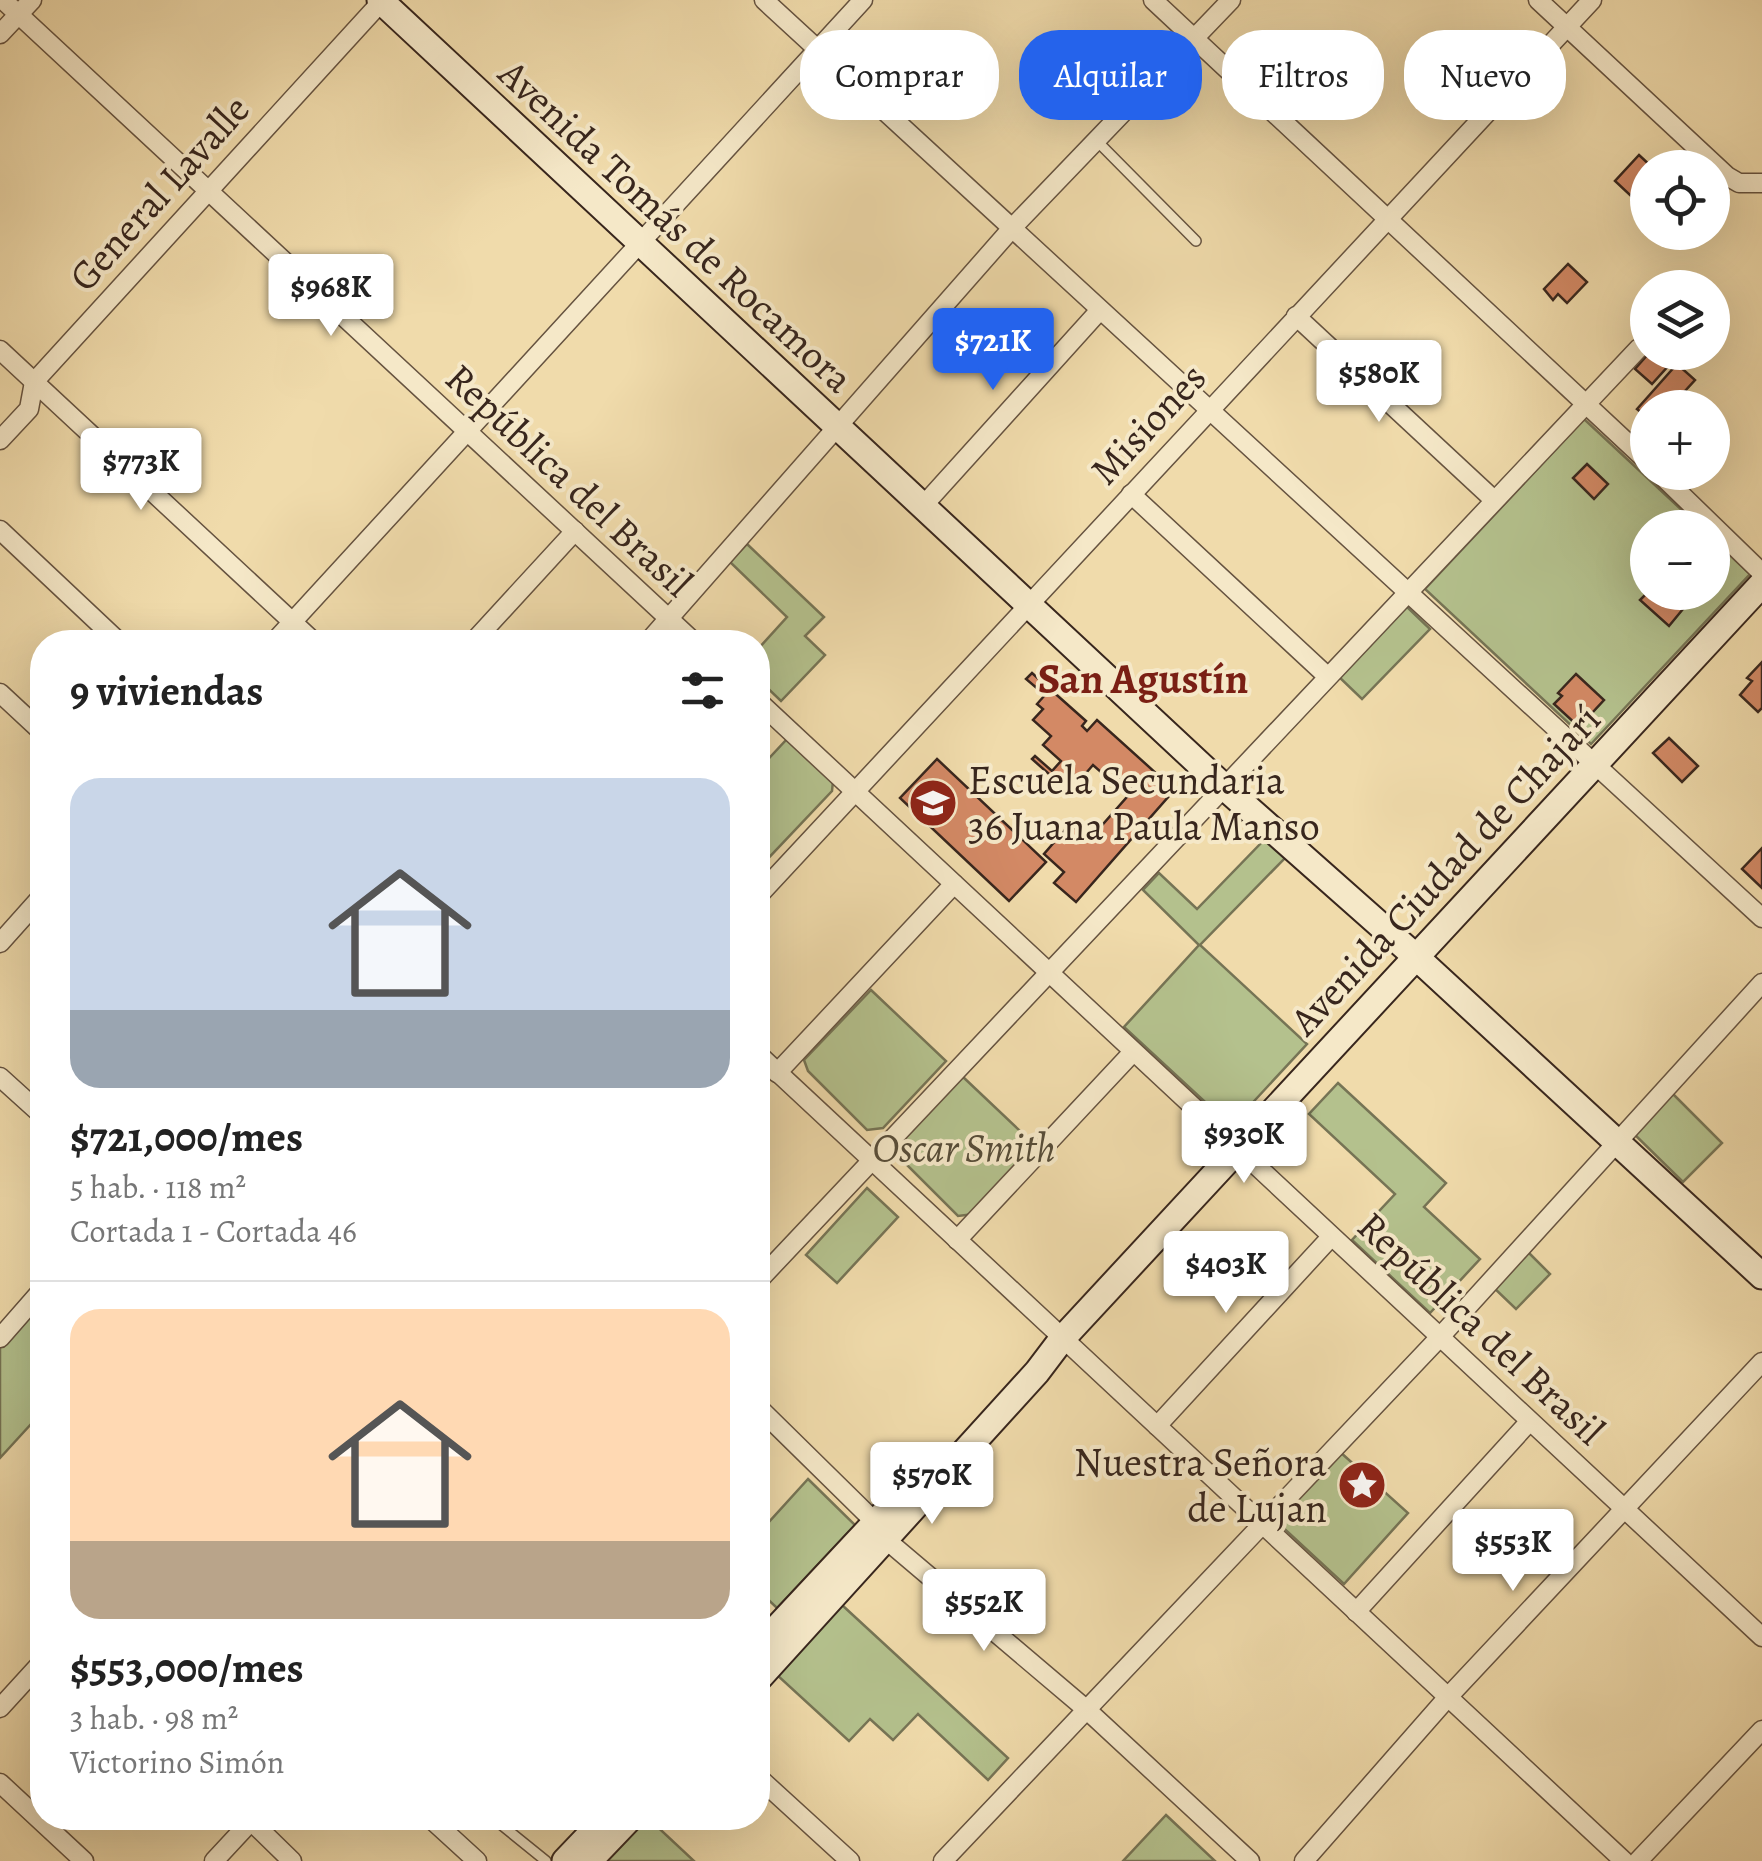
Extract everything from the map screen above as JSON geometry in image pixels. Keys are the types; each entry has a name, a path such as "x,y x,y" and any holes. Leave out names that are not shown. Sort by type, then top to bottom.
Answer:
{"street":[{"name":"República del Brasil","path":"2,0 681,630"},
{"path":"0,34 32,0"},
{"name":"General Lavalle","path":"0,440 29,409 34,382 382,0"},
{"name":"Avenida Tomás de Rocamora","path":"382,0 837,429 1762,1276"},
{"path":"764,0 800,35"},
{"path":"835,30 863,0"},
{"path":"1153,0 1185,30"},
{"path":"1202,30 1231,0"},
{"path":"1538,0 1727,176 1739,183 1762,183"},
{"name":"Misiones","path":"770,883 1592,0"},
{"path":"1202,45 1630,445"},
{"path":"285,630 800,67"},
{"path":"894,120 1762,918"},
{"path":"660,630 1012,227 1115,120"},
{"path":"922,507 1100,310"},
{"path":"1296,316 1494,500"},
{"path":"0,350 301,630"},
{"path":"770,1267 1630,357"},
{"path":"1677,490 1762,573"},
{"path":"1131,494 1328,676"},
{"path":"0,530 106,630"},
{"path":"484,630 575,531"},
{"name":"Avenida Ciudad de Chajarí","path":"770,1636 1037,1372 1062,1339 1762,584"},
{"path":"0,692 30,721"},
{"name":"República del Brasil","path":"770,712 1762,1637"},
{"path":"777,1073 954,884"},
{"path":"0,944 30,910"},
{"path":"943,1861 1439,1338 1762,983"},
{"path":"957,1240 1132,1052"},
{"path":"770,1066 1624,1861"},
{"path":"0,1077 30,1105"},
{"path":"1156,1426 1330,1238"},
{"path":"0,1338 30,1304"},
{"path":"1304,1861 1448,1697 1762,1362"},
{"path":"770,1419 879,1530 1087,1710 1250,1861"},
{"path":"1356,1612 1529,1422"},
{"name":"Avenida Ciudad de Chajarí","path":"770,1664 879,1530"},
{"path":"0,1708 30,1675"},
{"path":"1638,1861 1762,1730"},
{"path":"0,1783 30,1811"},
{"path":"770,1789 850,1861"},
{"path":"51,1830 84,1861"},
{"path":"214,1861 243,1830"},
{"path":"263,1830 292,1861"},
{"path":"443,1830 476,1861"},
{"path":"565,1861 595,1830"},
{"path":"589,1861 619,1830"}],"lane":[{"path":"1096,140 1196,241"},
{"path":"508,1830 546,1861"}],"green space":[{"path":"1584,419 1630,462 1630,490 1660,490 1682,510 1630,510 1630,610 1716,610 1591,744 1425,589"},
{"path":"747,544 824,617 805,636 825,655 781,701 770,690 770,636 787,617 730,562"},
{"path":"1730,555 1750,574 1730,595"},
{"path":"1405,605 1430,629 1362,699 1338,676"},
{"path":"787,739 833,781 832,791 770,856 770,757"},
{"path":"1266,838 1286,857 1200,945 1307,1044 1231,1126 1124,1027 1199,945 1143,890 1159,873 1197,909"},
{"path":"871,990 946,1061 883,1128 867,1130 808,1071 804,1060"},
{"name":"Oscar Smith","path":"962,1076 1037,1147 974,1214 958,1216 899,1157 895,1147"},
{"path":"1338,1083 1446,1183 1424,1207 1480,1259 1430,1313 1352,1240 1395,1194 1309,1114"},
{"path":"1670,1091 1722,1143 1683,1182 1631,1131"},
{"path":"867,1188 898,1217 837,1283 806,1255"},
{"path":"1528,1252 1550,1274 1516,1309 1493,1287"},
{"path":"30,1314 30,1425 0,1458 0,1347"},
{"path":"1339,1451 1408,1513 1344,1584 1276,1521"},
{"path":"808,1479 855,1525 777,1608 770,1601 770,1521"},
{"path":"842,1605 1008,1758 988,1780 918,1714 893,1740 870,1719 849,1741 777,1675"},
{"path":"1166,1815 1215,1861 1123,1861"},
{"path":"622,1830 661,1830 694,1861 592,1861"}],"building":[{"path":"1630,165 1630,195 1615,181"},
{"path":"1568,264 1587,282 1567,303 1558,294 1553,300 1544,289"},
{"path":"1636,370 1665,370 1652,384"},
{"path":"1672,370 1684,370 1695,380 1686,390 1654,390"},
{"path":"1587,464 1608,484 1594,499 1573,478"},
{"path":"1651,610 1682,610 1669,626"},
{"path":"1762,662 1762,708 1758,712 1740,695 1752,681 1747,678"},
{"path":"1032,673 1086,721 1082,726 1087,731 1097,720 1158,775 1152,781 1169,796 1076,902 1054,883 1064,872 1044,854 1070,824 1089,840 1133,790 1107,767 1102,773 1093,765 1080,780 1069,770 1058,782 1032,759 1035,756 1052,771 1061,761 1043,745 1051,736 1033,720 1043,709 1037,704 1045,695 1026,679"},
{"path":"1576,674 1604,700 1579,727 1554,704 1562,696 1558,693"},
{"path":"1669,738 1698,766 1682,782 1653,753"},
{"path":"937,759 1046,862 1009,901 900,798"},
{"path":"1762,848 1762,888 1742,869"}],"place":[{"name":"Escuela Secundaria 36 Juana Paula Manso","path":"933,803"},
{"name":"Nuestra Señora de Lujan","path":"1362,1485"}],"district":[{"name":"San Agustín","path":"1143,678"}]}
